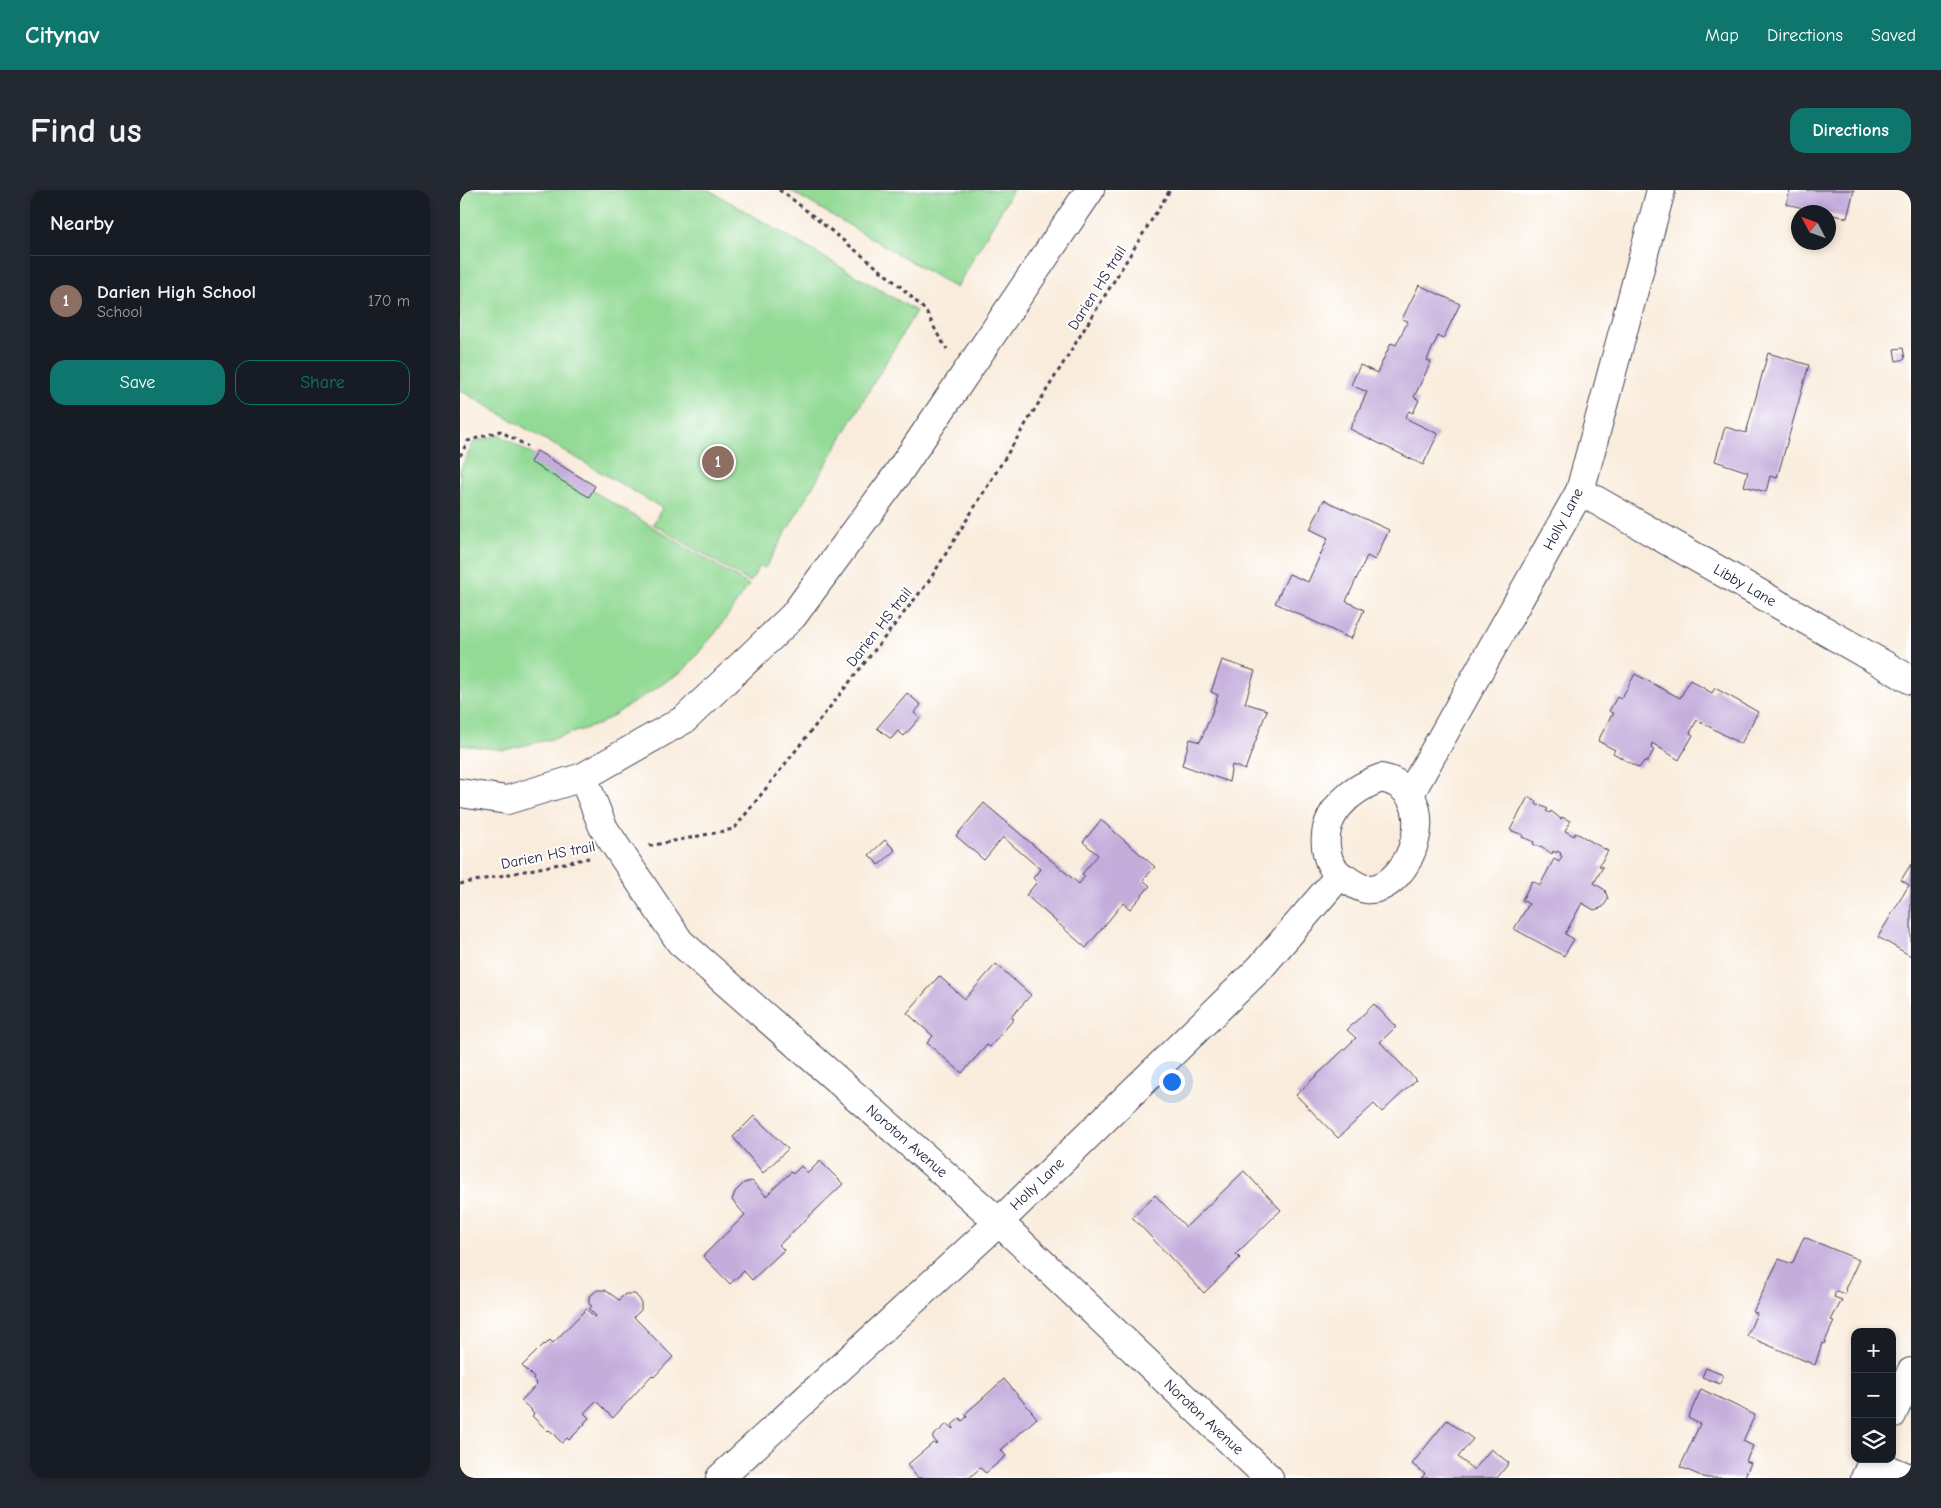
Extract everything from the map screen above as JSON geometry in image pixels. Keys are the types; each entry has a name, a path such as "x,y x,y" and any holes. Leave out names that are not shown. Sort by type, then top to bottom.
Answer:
{"street":[{"path":"460,793 507,800 583,777 685,719 793,616 894,479 1090,190"},
{"name":"Holly Lane","path":"1410,794 1580,490 1661,190"},
{"name":"Libby Lane","path":"1580,490 1911,680"},
{"name":"Noroton Avenue","path":"583,777 603,828 680,942 999,1222 1269,1478"},
{"path":"1381,778 1393,780 1410,794 1418,825 1415,845 1404,865 1392,879 1378,887 1366,889 1340,876 1328,861 1325,845 1326,824 1336,809 1348,796 1363,785 1381,778"},
{"name":"Holly Lane","path":"720,1478 999,1222 1260,968 1340,876"},
{"path":"1896,1405 1911,1372"},
{"path":"1870,1466 1908,1478"}],"path":[{"path":"779,190 901,287 920,305 926,311 950,353"},
{"name":"Darien HS trail","path":"460,884 734,829 930,581 1170,190"},
{"path":"460,456 468,441 500,431 527,446"}],"green space":[{"path":"460,190 709,190 916,311 765,568 760,566 750,582 653,524 662,508 460,390"},
{"path":"789,190 1013,190 956,288"},
{"path":"500,435 749,585 717,631 684,670 600,724 556,738 504,750 460,745 460,470 474,442"}],"building":[{"path":"1790,190 1854,190 1847,218 1836,215 1836,205 1786,204"},
{"path":"1419,285 1460,304 1443,339 1438,336 1427,360 1431,362 1414,397 1419,400 1413,413 1409,411 1405,418 1438,434 1423,465 1350,429 1367,392 1351,385 1360,365 1377,373 1391,343 1396,345 1408,321 1402,319"},
{"path":"1903,348 1905,359 1896,361 1894,349"},
{"path":"1768,353 1809,365 1777,478 1770,476 1766,492 1744,486 1748,472 1715,461 1725,427 1746,433"},
{"path":"537,451 595,486 589,497 530,462"},
{"path":"1324,500 1389,530 1375,560 1367,556 1346,601 1364,610 1351,639 1275,603 1289,574 1308,582 1328,538 1310,529"},
{"path":"1222,660 1255,671 1245,703 1267,710 1245,770 1232,765 1229,782 1182,765 1190,739 1200,742 1211,715 1218,695 1211,692"},
{"path":"1635,674 1680,698 1690,680 1712,693 1715,688 1758,712 1741,744 1697,720 1690,733 1693,735 1679,760 1652,743 1651,748 1654,750 1647,762 1644,761 1639,768 1613,753 1615,750 1598,741 1611,716 1614,714 1609,711 1617,697 1621,699"},
{"path":"907,693 921,705 914,713 920,718 904,736 898,731 891,739 877,728"},
{"path":"1528,797 1537,802 1536,804 1539,806 1548,809 1546,811 1550,813 1551,811 1561,819 1562,817 1570,821 1565,831 1574,836 1575,833 1580,835 1608,851 1599,866 1603,867 1594,883 1605,890 1608,899 1603,907 1594,910 1582,903 1565,934 1574,939 1564,956 1514,929 1529,904 1522,900 1532,881 1540,885 1554,859 1559,862 1562,856 1557,851 1556,853 1553,851 1552,854 1541,846 1533,844 1534,842 1522,837 1523,835 1510,830"},
{"path":"984,803 1079,884 1085,876 1082,874 1098,855 1083,842 1101,820 1155,867 1143,880 1150,886 1130,909 1123,903 1086,948 1026,895 1037,882 1033,878 1040,869 1003,837 984,860 956,836"},
{"path":"885,840 895,850 879,865 869,855"},
{"path":"1911,864 1911,956 1878,937 1909,885 1901,880"},
{"path":"996,964 1031,995 1011,1017 1014,1019 990,1047 987,1045 962,1073 927,1043 933,1036 907,1013 939,976 965,999"},
{"path":"1374,1004 1396,1027 1380,1042 1416,1080 1382,1112 1374,1104 1338,1138 1296,1095 1356,1038 1347,1030"},
{"path":"754,1116 788,1149 763,1173 733,1137"},
{"path":"820,1161 843,1184 779,1245 784,1250 752,1280 744,1271 730,1284 703,1256 745,1215 732,1200 735,1192 744,1183 752,1181 766,1196 791,1172 793,1174 801,1166 808,1173"},
{"path":"1244,1171 1281,1210 1236,1254 1240,1258 1204,1293 1132,1217 1155,1195 1186,1227"},
{"path":"1804,1237 1859,1260 1845,1289 1845,1294 1836,1291 1834,1297 1842,1300 1831,1320 1834,1321 1824,1344 1822,1343 1815,1365 1747,1336 1757,1313 1753,1312 1779,1259 1792,1264"},
{"path":"597,1290 605,1290 619,1300 625,1294 635,1294 641,1301 641,1310 634,1317 673,1357 654,1377 652,1375 613,1418 596,1401 584,1413 589,1418 585,1424 569,1440 567,1438 562,1443 557,1436 548,1431 532,1416 534,1414 532,1410 521,1401 537,1384 533,1380 534,1378 522,1366 544,1344 550,1340 553,1343 586,1309 594,1317 596,1316 589,1309 592,1306 589,1304 589,1297"},
{"path":"1706,1368 1723,1375 1720,1384 1702,1377"},
{"path":"1004,1379 1037,1418 1001,1450 1006,1456 986,1473 980,1468 969,1478 918,1478 907,1465 933,1443 937,1443 932,1437 947,1424 952,1429 954,1428 952,1425 960,1418 962,1421 967,1417 965,1414"},
{"path":"1701,1389 1755,1415 1743,1441 1753,1446 1746,1461 1751,1463 1744,1478 1706,1478 1680,1467 1700,1424 1688,1418"},
{"path":"1447,1420 1473,1439 1458,1457 1474,1470 1491,1449 1509,1463 1497,1478 1421,1478 1425,1474 1412,1464"}],"place":[{"name":"Darien High School","path":"718,462"}]}
